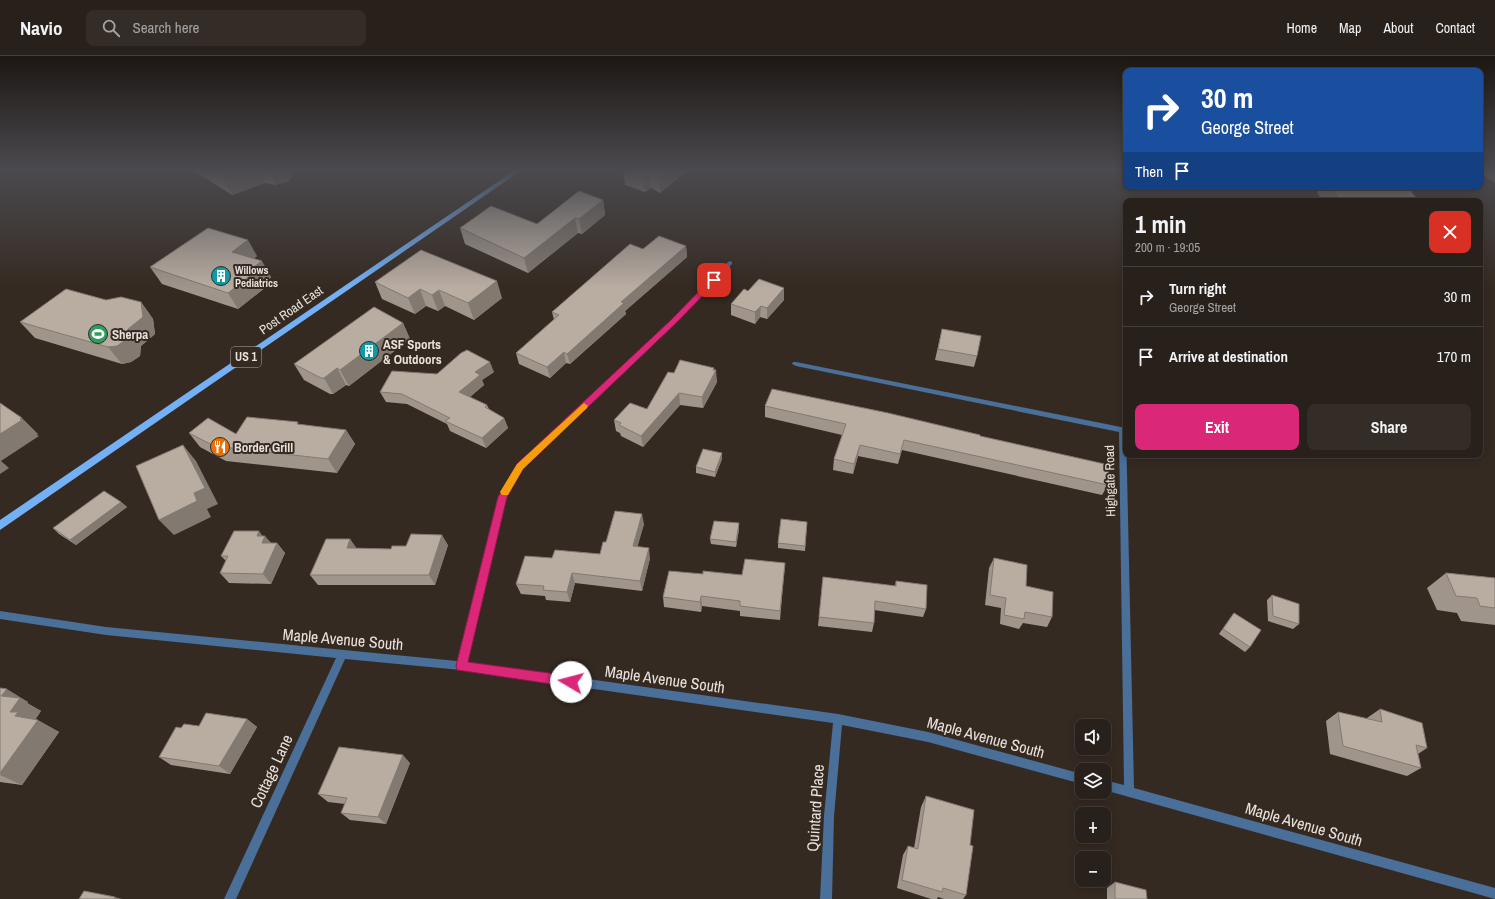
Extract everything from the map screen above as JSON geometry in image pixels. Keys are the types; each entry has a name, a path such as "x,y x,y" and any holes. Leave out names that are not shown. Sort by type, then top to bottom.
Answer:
{"main road":[{"name":"Post Road East","path":"0,526 462,209"}],"street":[{"path":"461,666 502,497 520,467 673,322 730,264"},
{"name":"Highgate Road","path":"796,364 1122,430 1129,792"},
{"name":"Maple Avenue South","path":"0,615 106,631 342,656 461,666 838,719 928,737 1075,777"},
{"name":"Cottage Lane","path":"230,899 342,656"},
{"name":"Quintard Place","path":"826,899 829,816 838,719"},
{"name":"Maple Avenue South","path":"1111,787 1495,894"}],"building":[{"path":"486,209 500,209 537,224 556,209 591,209 579,219 575,218 524,258 460,228"},
{"path":"208,228 248,240 232,252 262,261 251,269 256,271 228,293 150,267"},
{"path":"659,236 686,246 621,302 624,303 567,354 564,352 547,367 516,353 559,315 552,312 630,244 643,249"},
{"path":"421,250 497,281 468,303 439,290 432,295 420,289 408,298 375,282"},
{"path":"759,279 784,288 767,308 761,306 755,312 731,304 744,289 748,291"},
{"path":"66,289 106,300 121,297 141,302 143,317 128,329 127,339 117,346 108,347 20,322"},
{"path":"374,307 403,323 340,370 337,368 324,378 321,378 294,364"},
{"path":"942,329 981,336 977,356 938,349"},
{"path":"467,350 490,362 475,372 480,375 459,392 487,405 485,407 504,418 482,438 445,421 450,418 402,394 380,392 392,371 437,374 461,353"},
{"path":"680,360 714,368 713,370 716,370 702,397 679,393 641,436 619,425 621,423 614,420 630,403 647,409 668,372 674,373"},
{"path":"772,389 888,413 980,436 1109,465 1108,485 904,440 900,454 860,445 854,464 834,459 846,424 765,406"},
{"path":"0,403 22,418 20,419 22,420 0,434"},
{"path":"247,417 298,422 297,424 346,430 328,459 214,446 189,433 208,418 236,434"},
{"path":"183,445 205,488 194,493 197,501 159,520 136,466"},
{"path":"703,449 722,453 715,472 696,467"},
{"path":"104,491 121,502 70,540 53,528"},
{"path":"615,511 642,514 633,546 649,548 640,581 572,573 567,592 543,590 544,586 516,584 525,556 552,558 555,550 600,554 603,542 606,542"},
{"path":"781,519 807,522 805,546 778,543"},
{"path":"714,521 739,523 736,542 710,539"},
{"path":"234,531 259,531 257,536 265,536 262,543 277,543 263,574 220,573 228,556 221,556"},
{"path":"411,534 442,535 429,575 310,575 326,539 350,539 347,548 391,549 392,546 406,546"},
{"path":"994,558 1027,565 1026,586 1053,592 1052,617 1025,612 1024,619 1004,615 1006,598 990,595"},
{"path":"745,559 785,563 780,611 740,606 740,601 701,596 700,602 663,597 669,571 703,574 703,571 742,575"},
{"path":"1446,573 1495,578 1495,608 1480,606 1477,598 1456,596"},
{"path":"823,577 896,586 896,581 927,585 926,609 875,601 874,623 819,617"},
{"path":"1272,595 1299,604 1299,624 1273,616"},
{"path":"1234,613 1261,630 1250,647 1223,629"},
{"path":"0,688 7,689 1,696 20,698 10,712 18,712 15,716 38,720 0,773"},
{"path":"1380,709 1422,723 1427,748 1416,745 1421,768 1343,746 1338,712 1382,722"},
{"path":"206,713 247,719 219,766 159,757 176,727 181,728 184,724 199,726"},
{"path":"339,747 403,755 378,817 341,813 347,798 318,794"},
{"path":"926,796 974,810 970,845 973,846 966,895 943,888 942,892 902,880 908,846 918,849"},
{"path":"1115,882 1146,890 1147,899 1115,899"},
{"path":"84,891 115,897 114,899 79,899"}],"slow traffic":[{"path":"505,492 520,467 584,406"}],"place":[{"name":"Willows Pediatrics","path":"221,276"},
{"name":"Sherpa","path":"98,334"},
{"name":"ASF Sports & Outdoors","path":"369,351"},
{"name":"Border Grill","path":"220,447"}],"route":[{"path":"571,682 461,666 502,497 520,467 673,322 714,280"}]}
